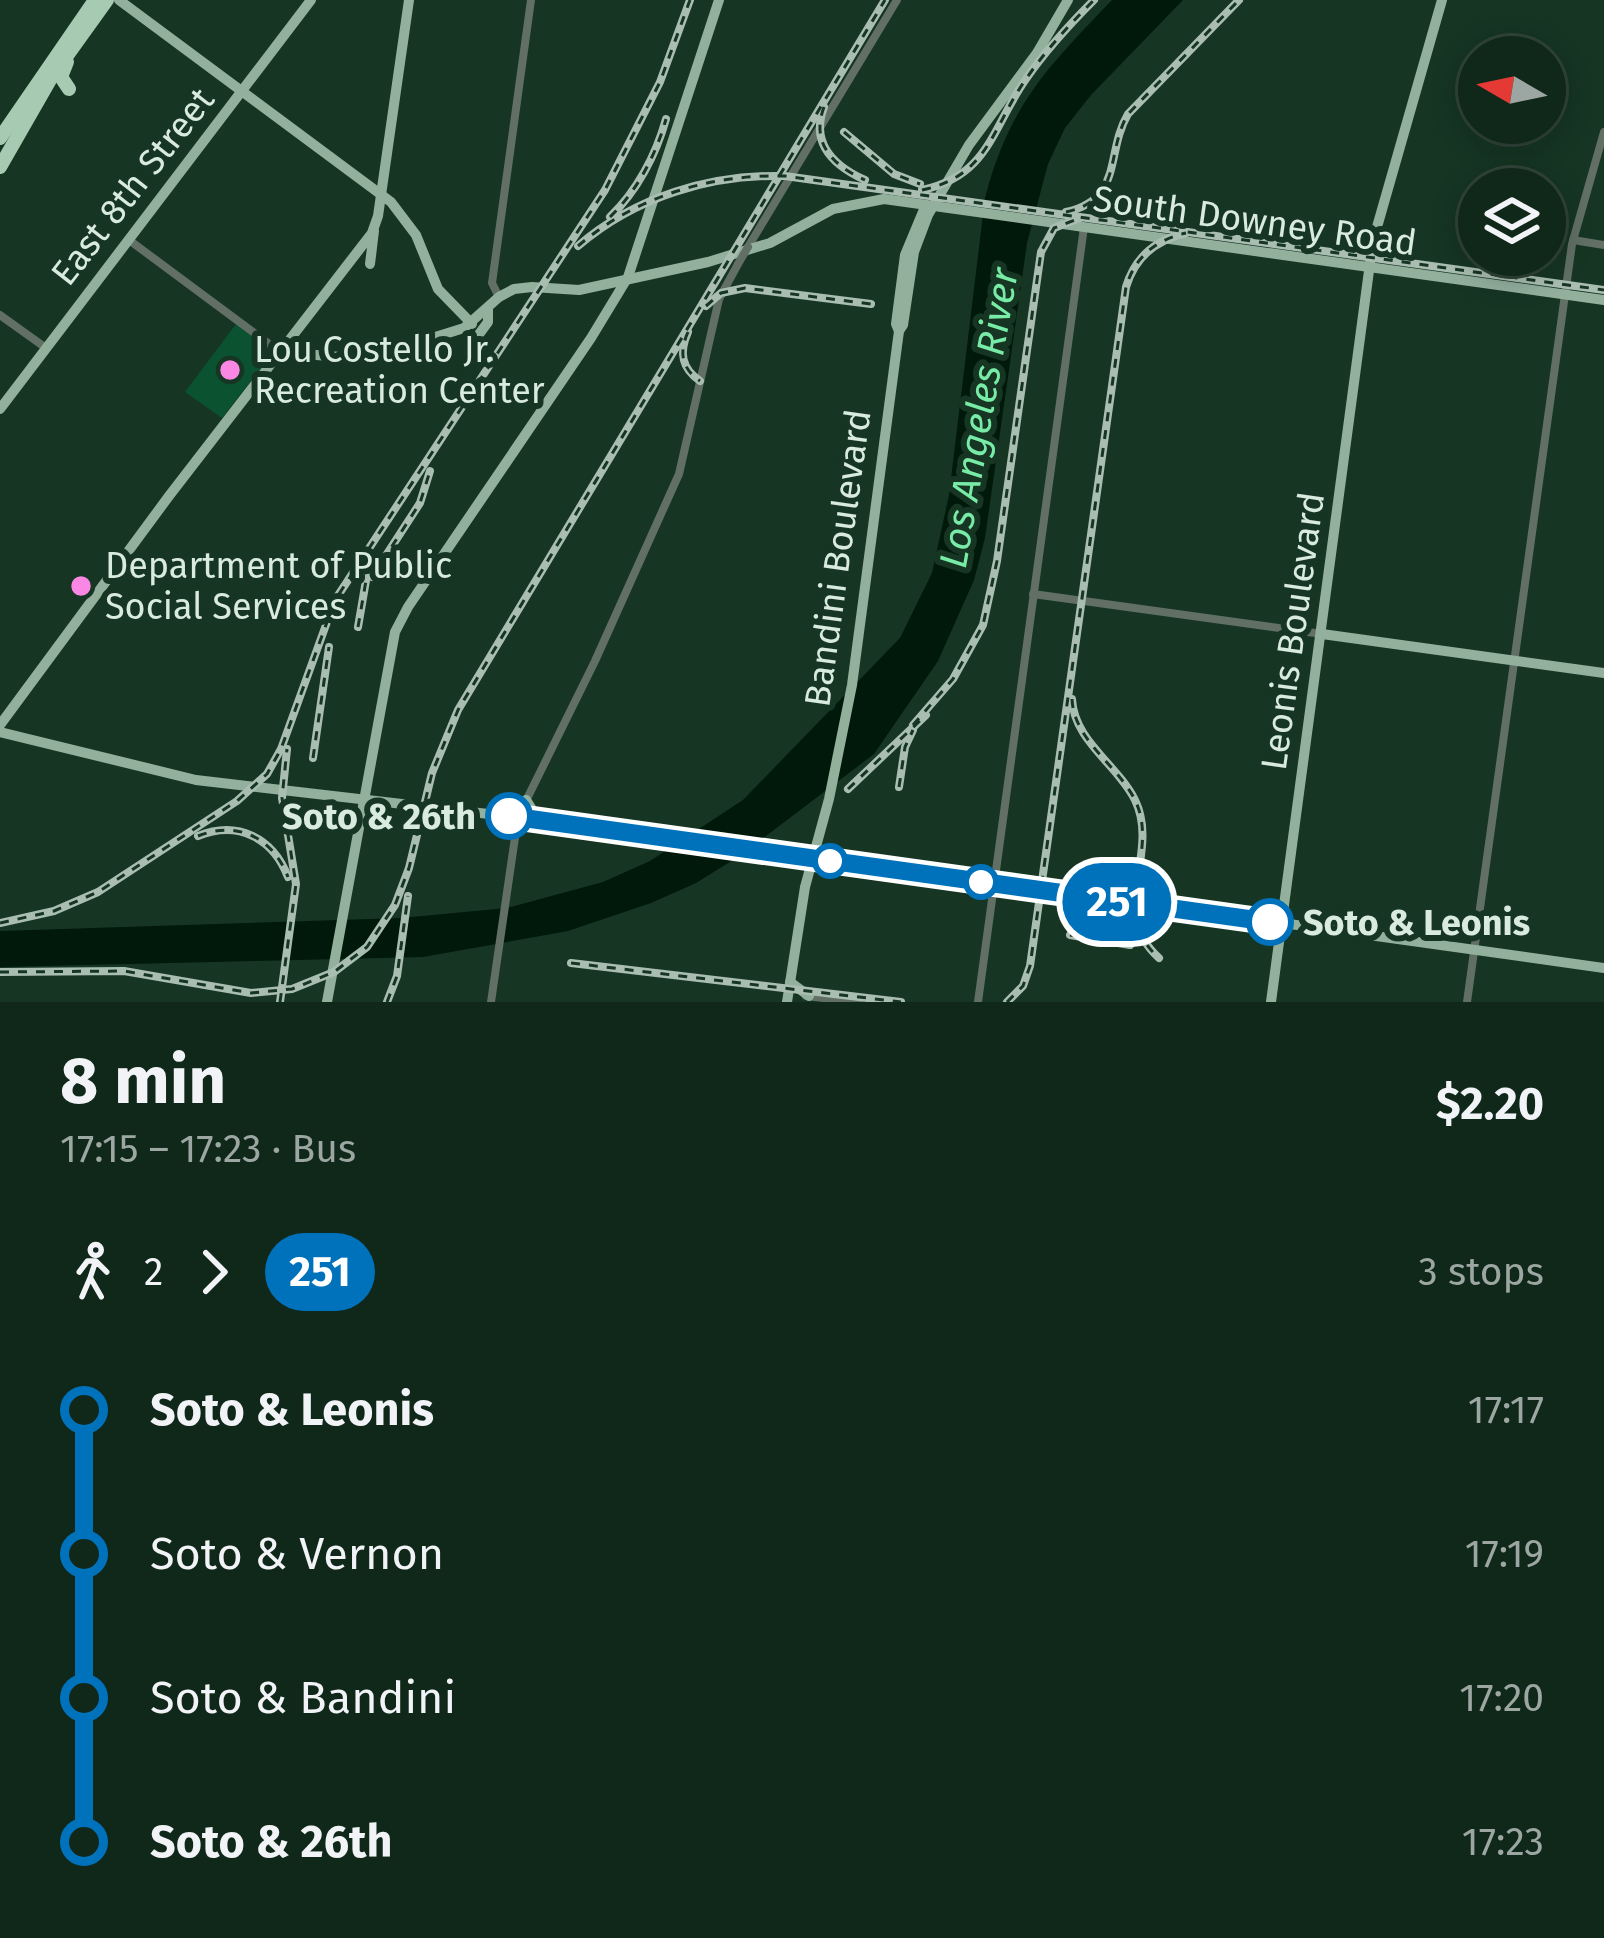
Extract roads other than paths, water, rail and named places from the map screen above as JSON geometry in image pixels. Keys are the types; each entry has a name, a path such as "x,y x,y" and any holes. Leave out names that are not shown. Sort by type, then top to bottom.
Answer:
{"highway":[{"path":"0,138 95,0"},
{"path":"0,158 14,116 107,0"},
{"path":"70,88 62,82 62,74 79,37"}],"main road":[{"path":"119,0 381,195 409,224 438,289 472,323"},
{"name":"East 8th Street","path":"0,409 311,0"},
{"path":"370,264 409,0"},
{"path":"591,338 630,280 719,0"},
{"name":"Bandini Boulevard","path":"789,992 812,855 818,847 852,685 899,331 915,245 964,141 1036,53 1068,0"},
{"path":"1354,264 1362,259 1376,227 1442,0"},
{"path":"327,1002 389,651 398,626 630,280 641,260 688,99"},
{"name":"South Downey Road","path":"630,280 756,248 833,209 892,200 1604,300"},
{"name":"South Downey Road","path":"630,280 703,270 753,255 851,210 934,205"},
{"path":"375,226 0,728 190,779 685,838 1604,968"},
{"name":"Leonis Boulevard","path":"1270,1002 1376,227"},
{"path":"641,260 650,272"},
{"path":"528,288 571,296 630,280"},
{"path":"280,352 357,360 472,323 500,297 528,288 579,290 630,280"},
{"path":"604,290 611,294 610,306"},
{"path":"473,341 488,322 488,308"},
{"path":"1322,634 1604,674"},
{"path":"526,800 538,819"},
{"path":"789,992 809,996"}],"street":[{"path":"500,297 492,283 531,0"},
{"path":"490,1002 518,817 679,473 719,299 896,0"},
{"path":"1467,1002 1573,240 1604,133"},
{"path":"765,218 770,232"},
{"path":"977,1002 1084,227"},
{"path":"129,239 280,352"},
{"path":"1573,240 1604,245"},
{"path":"0,315 46,348"},
{"path":"1033,594 1322,634"},
{"path":"809,996 859,1002"}],"water":[{"name":"Los Angeles River","path":"1112,0 1183,0 1091,95 1065,128 1048,164 1027,243 985,538 974,580 938,661 874,754 741,855 696,883 568,931 423,957 0,967 0,931 401,918 507,908 603,882 650,861 743,800 900,638 932,573 949,495 985,198 995,166 1033,89"}],"railway":[{"path":"0,923 54,911 98,892 237,801 267,774 281,749 335,600 605,190 660,82 690,0"},
{"path":"0,972 124,971 251,993 292,989 334,972 367,947 395,905 432,773 458,710 885,0"},
{"path":"922,190 962,174 975,161 1034,68 1094,0"},
{"path":"1066,212 1097,197 1110,173 1128,114 1239,0"},
{"path":"824,107 820,132 828,152 865,180"},
{"path":"610,217 644,172 666,119"},
{"path":"844,132 894,174 920,184"},
{"path":"578,246 624,214 675,192 729,179 785,176 1604,290"},
{"path":"913,725 953,679 983,625 997,561 1041,252 1054,228 1080,218"},
{"path":"1007,1002 1023,986 1030,966 1126,287 1148,251 1186,233"},
{"path":"706,306 721,293 745,288 871,304"},
{"path":"688,332 684,359 700,381"},
{"path":"372,577 420,503 430,471"},
{"path":"358,627 369,563"},
{"path":"313,758 329,647"},
{"path":"1072,699 1088,740 1135,800 1142,841 1137,921 1144,940 1159,958"},
{"path":"848,789 926,715"},
{"path":"899,787 905,747 913,730"},
{"path":"280,1002 296,884 282,798 287,749"},
{"path":"198,836 227,830 252,836 273,852 288,877"},
{"path":"387,1002 397,976 408,896"},
{"path":"1070,935 1130,945"},
{"path":"571,963 901,1002"}],"place":[{"name":"Lou Costello Jr. Recreation Center","path":"230,370"},
{"name":"Department of Public Social Services","path":"81,586"},
{"name":"Soto & 26th","path":"509,816"},
{"name":"Soto & Leonis","path":"1270,922"}]}
